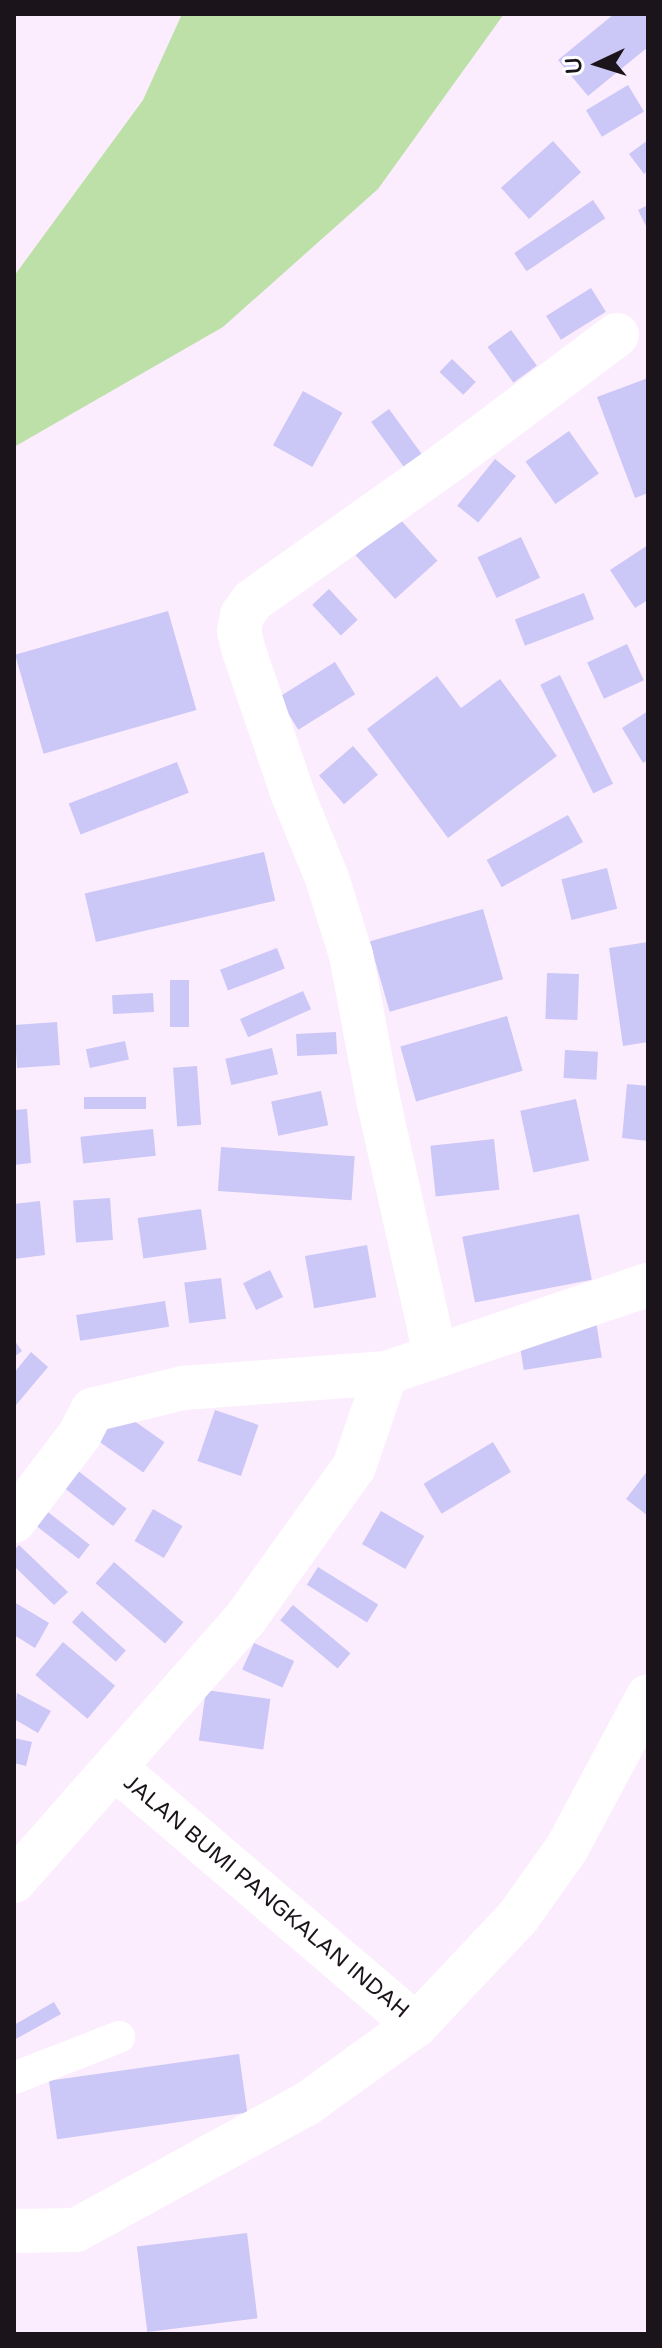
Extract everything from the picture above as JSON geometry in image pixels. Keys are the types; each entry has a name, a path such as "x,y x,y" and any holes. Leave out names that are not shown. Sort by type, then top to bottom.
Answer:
{"street":[{"path":"435,1354 378,1099 351,955 327,878 293,795 239,631 242,615 252,601 449,461 617,335"},
{"path":"14,1521 80,1434 92,1410 183,1388 386,1373 435,1354 648,1285"},
{"name":"JALAN BUMI PANGKALAN INDAH","path":"14,1881 245,1619 354,1467 386,1373"},
{"path":"14,2231 76,2230 308,2103 416,2025 518,1917 559,1859 648,1696"},
{"name":"JALAN BUMI PANGKALAN INDAH","path":"115,1768 416,2025"}],"lane":[{"path":"14,2078 119,2037"}],"green space":[{"path":"182,14 504,14 378,189 223,327 14,447 14,276 143,100"}],"building":[{"path":"614,14 648,14 648,47 588,96 558,60"},
{"path":"628,85 644,112 602,137 586,110"},
{"path":"648,140 648,171 644,174 629,154"},
{"path":"553,141 581,172 529,219 501,188"},
{"path":"593,200 605,218 527,271 514,253"},
{"path":"648,205 648,230 638,210"},
{"path":"591,288 606,312 561,340 546,316"},
{"path":"511,330 537,366 513,383 488,347"},
{"path":"452,359 476,382 463,395 439,372"},
{"path":"648,378 648,493 635,498 597,397"},
{"path":"303,391 342,413 312,467 273,445"},
{"path":"389,409 426,460 408,473 371,422"},
{"path":"569,431 599,474 555,504 526,461"},
{"path":"495,459 516,476 478,523 457,506"},
{"path":"398,517 437,561 395,599 356,555"},
{"path":"521,537 540,578 497,598 477,557"},
{"path":"648,545 648,600 635,608 610,570"},
{"path":"329,589 358,620 341,635 312,605"},
{"path":"584,593 594,619 525,646 515,620"},
{"path":"168,611 196,710 44,754 15,655"},
{"path":"627,644 644,680 604,699 587,663"},
{"path":"335,662 355,694 298,730 278,698"},
{"path":"560,675 613,784 593,793 540,685"},
{"path":"437,676 461,708 500,679 557,756 448,838 367,729"},
{"path":"648,711 648,760 643,763 622,728"},
{"path":"353,746 378,775 344,804 319,776"},
{"path":"177,762 189,793 81,834 69,804"},
{"path":"568,815 583,842 502,887 487,860"},
{"path":"264,852 275,901 96,942 85,893"},
{"path":"607,868 617,909 572,920 561,879"},
{"path":"483,909 503,979 390,1012 370,942"},
{"path":"648,942 648,1042 623,1046 609,948"},
{"path":"277,948 285,969 228,990 220,970"},
{"path":"547,973 579,974 577,1020 545,1019"},
{"path":"170,980 189,980 189,1027 170,1027"},
{"path":"303,991 311,1009 248,1037 240,1019"},
{"path":"153,993 154,1012 113,1014 112,995"},
{"path":"507,1016 523,1071 416,1101 400,1047"},
{"path":"57,1022 60,1065 17,1068 14,1025"},
{"path":"336,1032 337,1054 297,1056 296,1034"},
{"path":"125,1041 129,1060 90,1068 86,1049"},
{"path":"272,1048 278,1074 231,1085 225,1059"},
{"path":"565,1050 598,1052 596,1080 564,1078"},
{"path":"197,1066 201,1125 177,1127 173,1068"},
{"path":"627,1084 648,1086 648,1141 622,1138"},
{"path":"321,1091 328,1125 278,1136 271,1102"},
{"path":"84,1097 146,1097 146,1109 84,1109"},
{"path":"576,1099 589,1161 533,1172 520,1111"},
{"path":"27,1109 31,1163 14,1165 14,1110"},
{"path":"153,1129 156,1156 83,1163 80,1137"},
{"path":"494,1139 499,1190 436,1196 430,1146"},
{"path":"221,1147 355,1156 352,1200 218,1191"},
{"path":"110,1198 113,1240 76,1242 73,1201"},
{"path":"40,1201 45,1255 14,1259 14,1204"},
{"path":"201,1209 207,1250 143,1259 138,1218"},
{"path":"579,1214 592,1280 475,1302 462,1237"},
{"path":"367,1245 376,1297 314,1308 305,1256"},
{"path":"270,1270 283,1297 256,1310 243,1283"},
{"path":"221,1278 226,1319 189,1323 184,1283"},
{"path":"165,1301 169,1327 80,1341 76,1315"},
{"path":"596,1321 602,1358 524,1370 518,1333"},
{"path":"14,1340 22,1351 14,1357"},
{"path":"31,1352 48,1367 16,1405 14,1373"},
{"path":"117,1409 165,1442 143,1473 96,1439"},
{"path":"215,1410 258,1425 241,1476 197,1461"},
{"path":"493,1442 511,1472 442,1514 424,1484"},
{"path":"77,1470 127,1509 113,1526 63,1487"},
{"path":"648,1470 648,1516 626,1499"},
{"path":"44,1509 90,1545 79,1559 33,1523"},
{"path":"153,1509 182,1526 164,1558 134,1541"},
{"path":"381,1511 424,1536 405,1569 362,1544"},
{"path":"19,1545 68,1592 54,1605 14,1566 14,1550"},
{"path":"114,1562 183,1622 165,1643 96,1583"},
{"path":"318,1567 378,1605 367,1622 307,1585"},
{"path":"14,1602 49,1623 35,1648 14,1635"},
{"path":"293,1605 350,1653 338,1669 280,1620"},
{"path":"82,1611 126,1650 116,1662 72,1622"},
{"path":"63,1642 115,1686 87,1719 35,1675"},
{"path":"254,1643 294,1661 282,1687 242,1669"},
{"path":"206,1690 270,1699 263,1750 199,1741"},
{"path":"17,1693 51,1711 38,1733 14,1719"},
{"path":"14,1738 32,1742 26,1766 14,1763"},
{"path":"54,2002 61,2014 14,2040 14,2025"},
{"path":"239,2054 247,2112 57,2139 49,2081"},
{"path":"247,2233 257,2318 147,2332 137,2247"}]}
